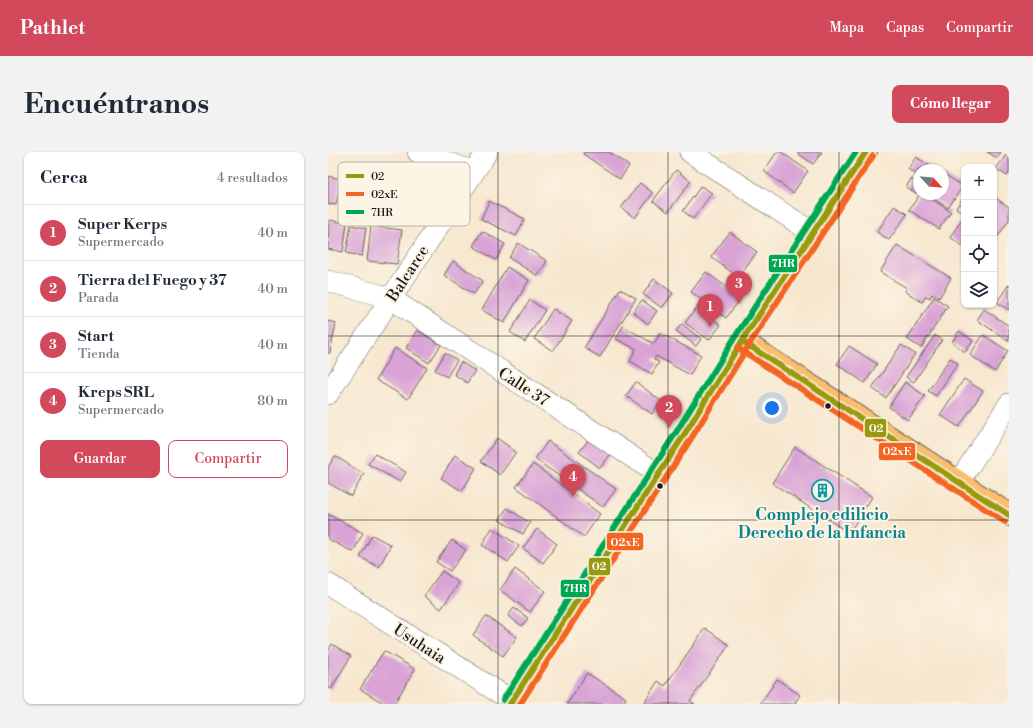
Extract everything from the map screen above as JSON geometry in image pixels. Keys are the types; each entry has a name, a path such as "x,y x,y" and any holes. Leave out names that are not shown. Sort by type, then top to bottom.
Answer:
{"main road":[{"path":"511,703 742,341 866,152"},
{"path":"742,341 1009,515"}],"street":[{"path":"418,152 446,162"},
{"name":"Balcarce","path":"470,178 487,152"},
{"path":"690,152 813,233"},
{"path":"470,171 474,172"},
{"name":"Balcarce","path":"328,394 438,226"},
{"name":"Calle 37","path":"328,281 390,298 658,474"},
{"path":"959,482 1009,404"},
{"name":"Usuhaia","path":"328,584 511,703"}],"building":[{"path":"584,152 609,152 629,166 620,179 583,154"},
{"path":"777,152 781,152 808,171 793,193 764,171"},
{"path":"796,152 822,152 813,164"},
{"path":"987,152 1001,152 997,158"},
{"path":"1009,152 1009,173 1007,176 997,170"},
{"path":"916,157 927,164 913,164 913,173 908,169"},
{"path":"676,170 691,181 668,212 653,201"},
{"path":"328,176 338,178 338,195 336,205 328,204"},
{"path":"949,177 961,185 961,189 948,208 936,200 949,200"},
{"path":"911,179 913,180 913,191 906,187"},
{"path":"640,183 653,193 635,218 621,208"},
{"path":"701,186 712,193 693,219 683,211"},
{"path":"997,199 1009,207 1009,220 998,236"},
{"path":"916,200 933,200 951,212 939,229 909,210"},
{"path":"961,200 961,211 956,208"},
{"path":"489,201 525,219 516,236 481,219"},
{"path":"894,206 907,214 889,240 877,232"},
{"path":"329,220 338,222 338,226 347,226 343,252 328,249"},
{"path":"961,220 961,245 950,237"},
{"path":"351,226 366,228 362,256 346,253"},
{"path":"371,226 402,230 397,264 367,261"},
{"path":"482,231 505,244 496,260 473,246"},
{"path":"730,232 757,252 738,277 711,257"},
{"path":"518,243 547,261 538,276 509,258"},
{"path":"897,245 951,278 939,298 932,294 930,298 926,296 922,302 905,291 907,288 880,272"},
{"path":"453,261 483,281 474,294 444,275"},
{"path":"507,267 529,280 504,323 482,310"},
{"path":"706,272 741,298 726,318 691,292"},
{"path":"654,279 673,293 662,308 643,294"},
{"path":"1009,284 1009,310 997,302"},
{"path":"620,289 636,298 600,357 584,348"},
{"path":"934,297 948,306 921,348 907,339"},
{"path":"530,300 545,310 525,342 510,332"},
{"path":"642,300 657,311 648,324 633,312"},
{"path":"697,307 721,325 709,340 685,323"},
{"path":"553,309 572,321 553,351 534,339"},
{"path":"984,309 1009,326 1009,341 977,320"},
{"path":"328,321 336,323 330,353 328,353"},
{"path":"682,324 701,339 696,346 676,331"},
{"path":"623,326 654,344 660,333 701,355 690,375 656,356 654,360 659,362 652,374 630,361 636,349 616,339"},
{"path":"417,330 441,345 429,363 406,348"},
{"path":"959,331 973,341 965,352 952,342"},
{"path":"935,335 942,340 914,382 906,377"},
{"path":"983,335 1008,351 995,372 970,355"},
{"path":"901,345 915,354 886,398 872,388"},
{"path":"849,346 877,364 865,383 837,364"},
{"path":"395,348 427,368 408,399 376,380"},
{"path":"445,353 457,360 447,377 435,370"},
{"path":"950,358 958,363 936,396 928,391"},
{"path":"461,362 475,371 467,383 454,374"},
{"path":"964,379 983,391 959,427 940,415"},
{"path":"636,382 661,401 652,414 626,396"},
{"path":"905,382 925,396 908,420 889,407"},
{"path":"497,438 516,452 500,475 481,461"},
{"path":"590,438 611,454 600,468 579,452"},
{"path":"548,441 616,489 603,507 535,459"},
{"name":"Complejo edilicio Derecho de la Infancia","path":"795,447 872,497 849,533 772,483"},
{"path":"375,454 406,472 400,482 368,464"},
{"path":"455,455 476,468 462,491 441,478"},
{"path":"335,456 364,474 351,496 328,483 328,467"},
{"path":"533,464 600,514 584,537 516,487"},
{"path":"507,508 530,523 523,534 499,520"},
{"path":"328,514 363,533 353,552 328,539"},
{"path":"492,528 519,546 508,562 482,545"},
{"path":"537,529 557,544 543,563 523,548"},
{"path":"372,535 391,545 379,567 360,557"},
{"path":"452,540 466,550 450,571 436,562"},
{"path":"515,569 545,591 530,612 500,590"},
{"path":"442,571 459,583 441,609 424,596"},
{"path":"514,608 528,618 522,626 508,616"},
{"path":"486,616 517,637 503,656 473,635"},
{"path":"705,628 729,645 690,701 695,704 643,704 658,681 665,686"},
{"path":"332,644 351,656 331,689 328,688 328,651"},
{"path":"384,651 415,669 394,704 385,704 360,689"},
{"path":"587,673 626,698 623,704 567,704"},
{"path":"777,679 800,695 795,702 797,704 760,704"}],"transit line":[{"name":"7HR","path":"503,700 675,434 735,337 856,152"},
{"name":"02","path":"510,704 682,438 742,341 866,152"},
{"name":"02xE","path":"520,704 689,442 749,345 873,156"},
{"name":"02","path":"742,341 1009,515"},
{"name":"02xE","path":"738,348 1005,522"}],"place":[{"name":"Start","path":"739,304"},
{"name":"Super Kerps","path":"710,327"},
{"name":"Tierra del Fuego y 37","path":"669,428"},
{"name":"Complejo edilicio Derecho de la Infancia","path":"822,490"},
{"name":"Kreps SRL","path":"573,497"}]}
